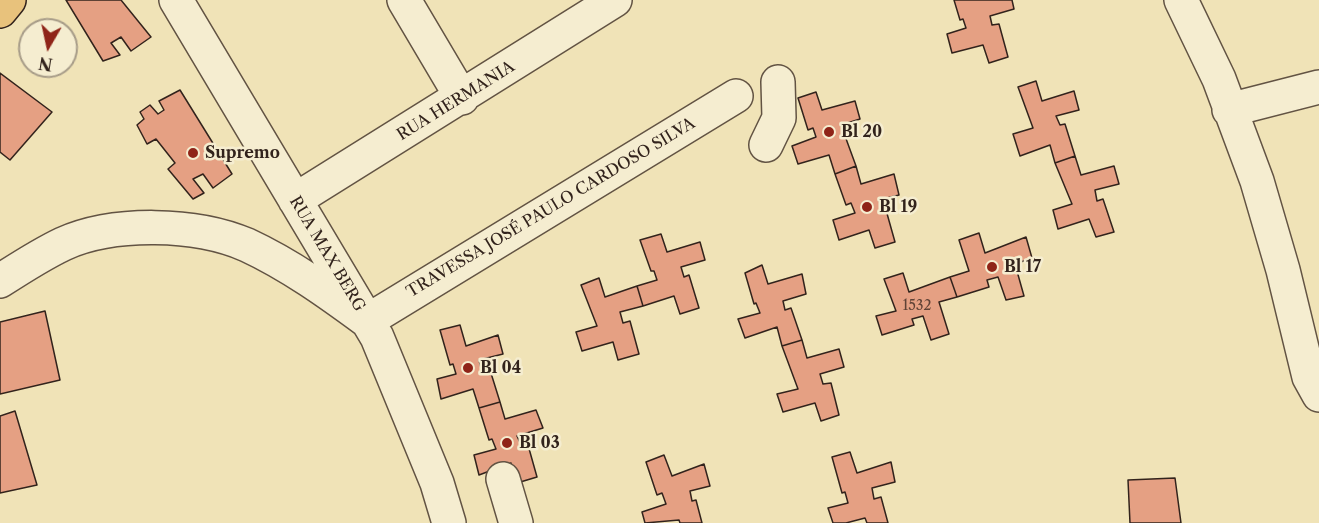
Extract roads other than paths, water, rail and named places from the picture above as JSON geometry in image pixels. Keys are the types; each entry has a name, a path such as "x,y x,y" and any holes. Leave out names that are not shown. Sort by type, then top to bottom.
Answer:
{"main road":[{"path":"0,11 9,0"}],"street":[{"name":"RUA MAX BERG","path":"176,0 377,337 437,483 449,523"},
{"path":"404,0 462,98"},
{"name":"RUA HERMANIA","path":"296,200 615,0"},
{"path":"1181,0 1219,79 1257,181 1283,270 1309,377 1319,395"},
{"path":"766,145 779,118 778,82"},
{"path":"1230,110 1319,87"},
{"name":"TRAVESSA JOSÉ PAULO CARDOSO SILVA","path":"367,321 736,96"},
{"path":"0,281 64,243 121,228 188,230 245,245 316,284 367,321"},
{"path":"503,479 516,523"},
{"path":"430,523 437,483"}],"place":[{"name":"Bl 20","path":"829,132"},
{"name":"Supremo","path":"193,153"},
{"name":"Bl 19","path":"867,207"},
{"name":"Bl 17","path":"992,267"},
{"name":"Bl 04","path":"468,368"},
{"name":"Bl 03","path":"507,443"}]}
